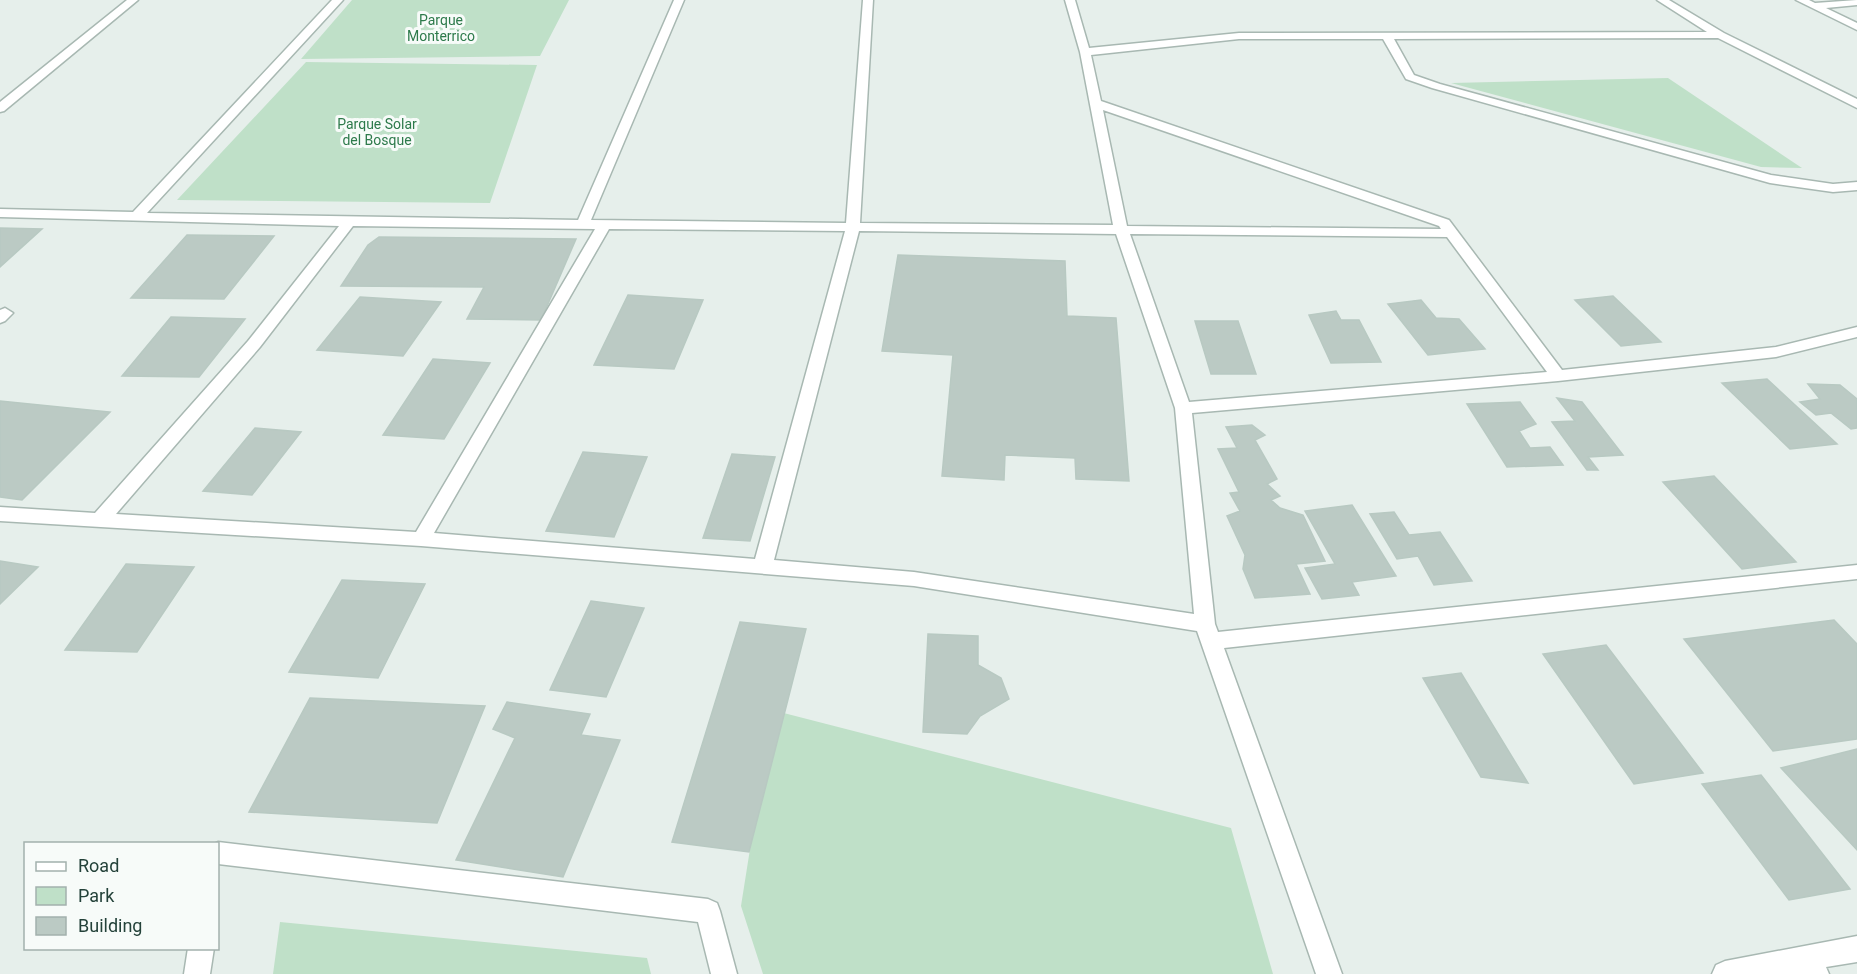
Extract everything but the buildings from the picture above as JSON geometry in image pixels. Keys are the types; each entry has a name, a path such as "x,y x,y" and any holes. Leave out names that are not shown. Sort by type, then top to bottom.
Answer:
{"street":[{"path":"0,108 133,0"},
{"path":"136,217 338,0"},
{"path":"583,224 679,0"},
{"path":"763,566 854,226 868,0"},
{"path":"1070,0 1085,52 1121,229 1183,408 1208,633 1329,974"},
{"path":"1662,0 1720,35 1857,104"},
{"path":"1801,0 1857,27"},
{"path":"1814,6 1857,2"},
{"path":"1386,35 1410,77 1436,86 1770,179 1833,188 1857,186"},
{"path":"1085,52 1239,36 1720,35"},
{"path":"1095,103 1444,223 1558,376"},
{"path":"0,213 349,222 1452,233"},
{"path":"100,520 254,344 349,222"},
{"path":"421,539 605,224"},
{"path":"1183,408 1558,376 1776,352 1857,332"},
{"path":"0,514 421,539 914,579 1208,633 1857,572"},
{"path":"219,853 708,911 724,974"},
{"path":"1725,974 1810,967 1857,949"},
{"path":"197,974 201,950"}],"green space":[{"name":"Parque Monterrico","path":"352,0 569,0 540,56 301,59"},
{"name":"Parque Solar del Bosque","path":"306,62 537,65 490,203 177,200"},
{"path":"1668,78 1802,168 1761,167 1451,83"},
{"path":"772,710 1231,828 1273,974 763,974 741,906"},
{"path":"280,922 647,958 651,974 273,974"}]}
